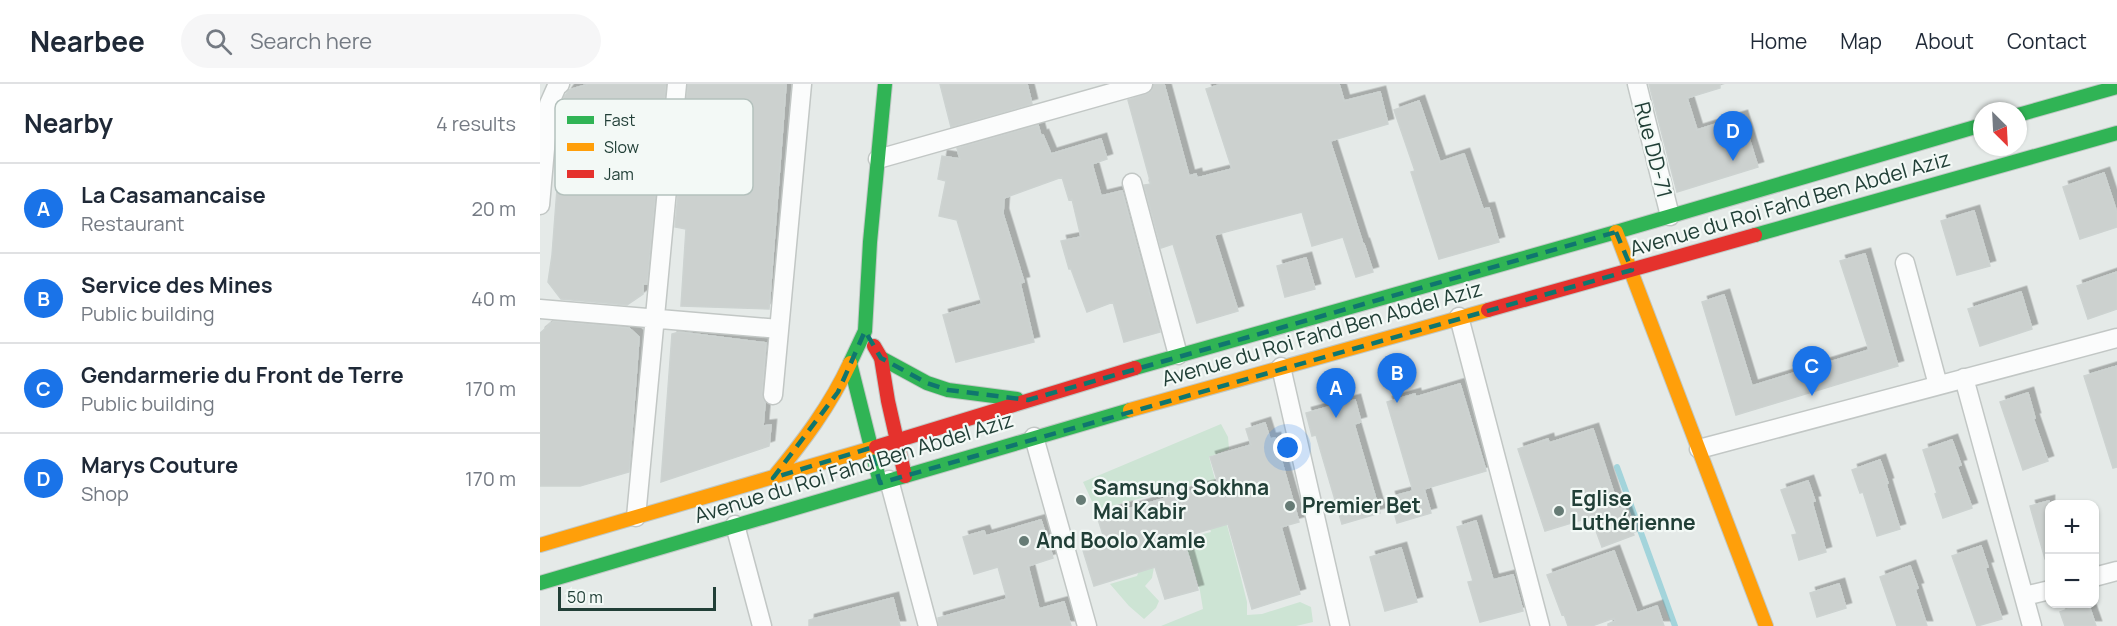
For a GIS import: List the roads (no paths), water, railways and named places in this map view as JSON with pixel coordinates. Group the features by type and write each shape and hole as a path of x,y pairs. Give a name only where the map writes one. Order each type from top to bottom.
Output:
{"main road":[{"path":"773,478 814,428 838,392 865,331 870,243 885,84"},
{"path":"2027,110 2064,92 2117,87"},
{"name":"Avenue du Roi Fahd Ben Abdel Aziz","path":"540,545 773,478 1179,355 1616,232 1973,128"},
{"name":"Avenue du Roi Fahd Ben Abdel Aziz","path":"540,583 1281,366 1632,270 2117,132"},
{"path":"1616,232 1766,626"},
{"path":"865,331 881,358 897,440 892,479"},
{"path":"881,358 927,383 948,390 1028,400"},
{"path":"850,363 870,448 892,479"}],"street":[{"path":"676,99 677,84"},
{"path":"773,395 802,84"},
{"path":"878,159 1143,84"},
{"name":"Rue DD-71","path":"1637,84 1670,216"},
{"path":"540,205 549,104 557,85"},
{"path":"1132,183 1179,355"},
{"path":"636,517 667,195"},
{"path":"1905,263 1938,385"},
{"path":"540,309 779,329"},
{"path":"1459,317 1540,626"},
{"path":"1699,448 2117,338"},
{"path":"1281,366 1340,626"},
{"path":"1964,378 2024,596 2028,625"},
{"path":"1034,437 1087,626"},
{"path":"892,479 928,626"},
{"path":"735,525 762,626"},
{"path":"2099,576 2117,571"},
{"path":"2024,596 2045,591"}],"waterway":[{"path":"1617,467 1675,626"}],"place":[{"name":"Marys Couture","path":"1733,161"},
{"name":"Gendarmerie du Front de Terre","path":"1812,396"},
{"name":"Service des Mines","path":"1397,403"},
{"name":"La Casamancaise","path":"1336,418"},
{"name":"Samsung Sokhna Mai Kabir","path":"1081,500"},
{"name":"Premier Bet","path":"1290,506"},
{"name":"Eglise Luthérienne","path":"1559,511"},
{"name":"And Boolo Xamle","path":"1024,541"}]}
